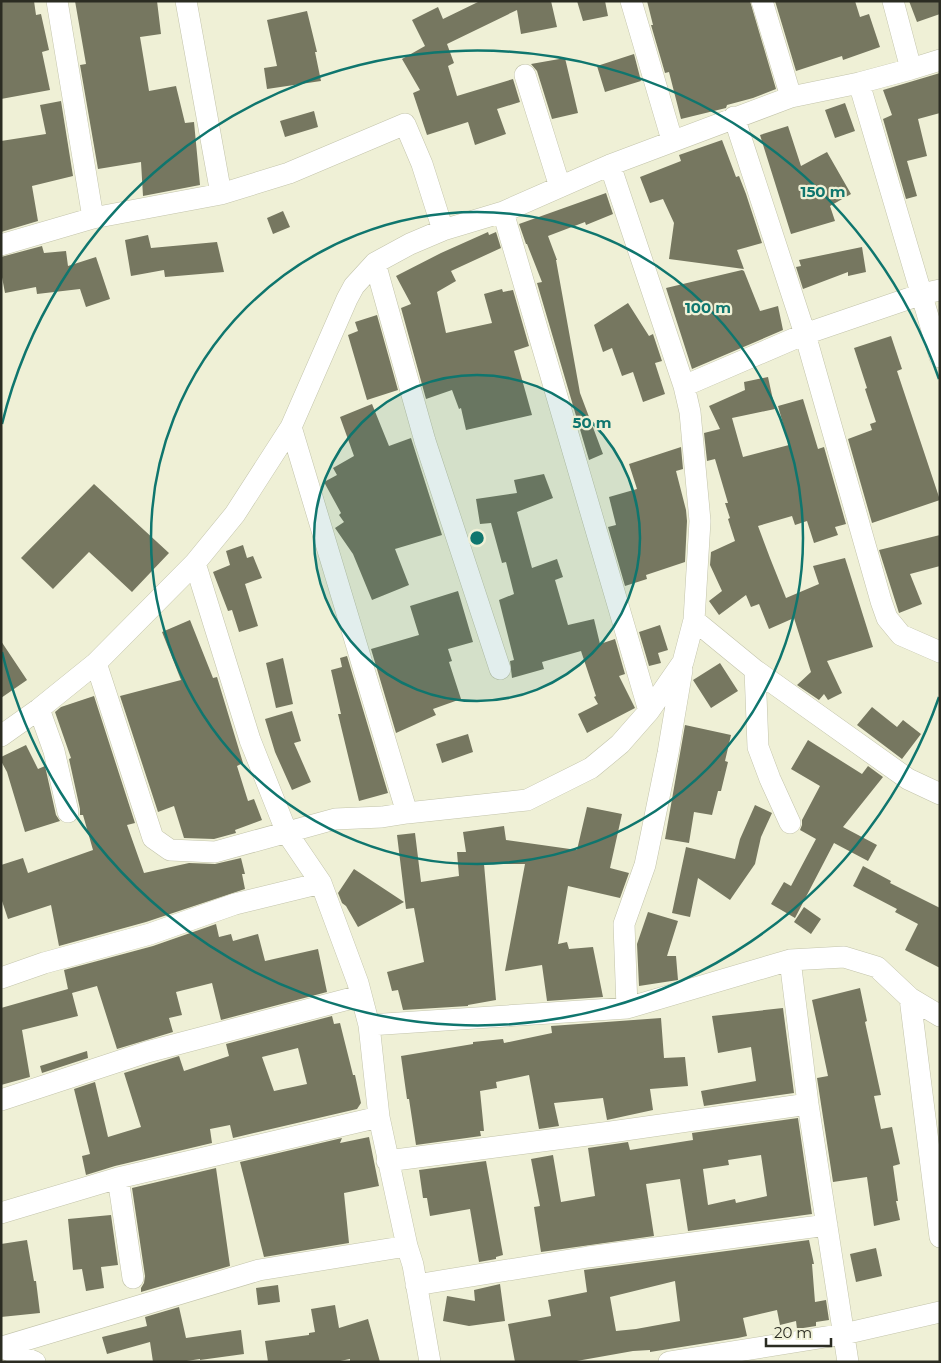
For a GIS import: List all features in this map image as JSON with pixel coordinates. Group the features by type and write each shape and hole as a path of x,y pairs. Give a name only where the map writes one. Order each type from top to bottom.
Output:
{"street":[{"path":"57,1 92,218"},
{"path":"186,1 221,194"},
{"path":"631,1 672,140"},
{"path":"762,1 791,97"},
{"path":"893,1 912,70"},
{"path":"1,736 39,709 96,663 194,563 235,514 291,427 354,286 375,263 410,244 443,230 503,212 610,165 734,117 791,97 912,70 940,60"},
{"path":"525,75 560,187"},
{"path":"859,83 931,292 940,357"},
{"path":"734,117 805,334 880,600 887,618 901,635 940,652"},
{"path":"1,245 92,218 221,194 289,173 405,124 422,164 443,230"},
{"path":"96,663 153,838 170,850 215,852 335,819 382,817 527,800 591,768 620,744 661,705 683,662 694,620 700,521 690,412 684,386 610,165"},
{"path":"503,212 661,705 668,753 645,865 624,924 627,1008"},
{"path":"375,263 425,441 500,669"},
{"path":"684,386 805,334 931,292"},
{"path":"291,427 407,813"},
{"path":"194,563 250,740 287,833 321,883 358,982 360,996 369,1025 379,1117 387,1161 413,1266 430,1362"},
{"path":"694,620 755,670 908,779 940,794"},
{"path":"755,670 758,747 790,823"},
{"path":"39,709 54,751 68,812"},
{"path":"1,978 44,963 150,934 235,904 321,883"},
{"path":"369,1025 627,1008 790,960 844,957 877,967 910,998 940,1016"},
{"path":"790,960 808,1104 848,1362"},
{"path":"1,1100 148,1052 360,996"},
{"path":"910,998 940,1237"},
{"path":"387,1161 808,1104"},
{"path":"1,1213 118,1178 379,1117"},
{"path":"118,1178 134,1278"},
{"path":"416,1285 588,1257 827,1224"},
{"path":"2,1347 259,1270 407,1246"},
{"path":"669,1362 844,1334 940,1312"},
{"path":"2,1347 35,1362"}],"building":[{"path":"1,1 34,1 36,15 41,14 49,50 42,52 50,90 1,99"},
{"path":"75,1 157,1 161,34 140,37 149,91 176,86 185,123 194,122 200,185 143,196 141,162 98,169 80,65 86,64"},
{"path":"480,1 551,1 557,27 521,34 517,10 447,44 454,63 448,66 457,96 513,79 520,102 497,109 506,134 475,145 468,122 427,135 413,93 420,90 402,59 425,46 412,20 438,7 443,19"},
{"path":"577,1 605,1 608,16 583,21"},
{"path":"647,1 750,1 776,89 727,105 726,108 681,119 669,72 665,73 651,25 653,25"},
{"path":"775,1 855,1 860,17 869,14 880,47 843,60 842,56 796,71"},
{"path":"909,1 940,1 940,14 917,22"},
{"path":"307,11 317,52 315,52 321,81 267,89 264,68 277,66 267,20"},
{"path":"634,54 641,81 605,92 597,66"},
{"path":"565,58 578,113 552,119 537,71 531,64"},
{"path":"940,73 940,113 918,119 927,156 907,161 917,196 906,199 883,119 892,115 883,90"},
{"path":"61,101 73,176 32,186 38,221 1,232 1,141 46,134 40,105"},
{"path":"845,103 855,131 835,138 825,110"},
{"path":"314,111 318,127 285,137 280,121"},
{"path":"788,126 801,166 827,152 851,194 830,206 835,221 791,234 760,135"},
{"path":"722,140 736,177 739,176 746,194 762,243 737,250 744,269 669,259 674,223 663,199 650,203 640,177 681,161 679,155"},
{"path":"606,193 613,214 586,225 585,222 548,236 557,260 580,393 603,454 589,460 537,283 542,282 519,224"},
{"path":"283,211 290,227 273,234 267,218"},
{"path":"488,232 489,235 496,232 501,248 451,271 456,281 437,292 446,333 492,323 484,294 502,289 503,292 513,290 529,346 514,351 532,415 466,430 461,408 459,409 452,390 426,399 401,308 411,304 396,276"},
{"path":"148,235 151,248 217,242 224,272 165,277 164,270 131,276 125,240"},
{"path":"42,246 44,253 66,251 68,266 96,257 110,299 86,307 80,289 37,294 36,287 5,293 1,272 1,257"},
{"path":"862,247 866,272 848,276 848,272 803,289 796,267 801,266 799,260"},
{"path":"742,270 760,311 778,306 783,330 692,369 666,288"},
{"path":"628,303 649,336 653,334 662,361 655,363 665,394 643,402 633,372 622,376 612,348 603,352 594,325"},
{"path":"377,315 398,390 367,400 348,335 358,331 355,322"},
{"path":"891,336 902,369 897,371 940,500 872,523 848,439 872,430 870,424 876,422 854,348"},
{"path":"768,377 775,409 732,418 743,457 789,445 778,406 803,399 818,449 824,447 846,524 835,527 838,535 814,543 807,521 795,525 792,516 758,526 770,558 786,598 819,584 813,566 845,558 873,647 827,661 842,693 828,700 824,694 819,700 797,685 811,672 794,618 769,629 759,604 751,607 746,595 719,615 709,601 722,591 710,565 711,552 735,541 725,503 728,503 715,459 707,461 704,433 720,429 709,406 745,390 744,382"},
{"path":"372,404 389,446 411,438 442,535 395,549 409,585 372,600 353,554 335,528 344,522 324,482 337,475 333,468 354,456 340,417"},
{"path":"681,447 683,469 676,471 686,510 685,562 646,575 647,579 625,586 608,527 616,525 609,497 637,489 629,464"},
{"path":"544,474 553,498 517,512 532,568 557,559 563,577 555,580 568,625 594,619 600,644 615,639 625,674 619,676 635,708 587,733 578,714 598,704 594,697 596,696 581,651 542,662 544,669 512,678 510,661 514,660 499,600 514,594 506,562 502,563 491,523 480,524 476,499 517,493 514,480"},
{"path":"94,484 169,553 132,592 89,552 53,589 21,558"},
{"path":"940,535 940,566 910,574 922,604 899,613 879,550"},
{"path":"243,545 247,558 253,556 262,578 245,584 258,626 239,632 232,610 228,611 213,572 230,565 226,551"},
{"path":"458,591 473,642 448,649 452,661 449,662 461,699 433,709 436,715 396,733 371,649 419,635 410,606"},
{"path":"190,620 213,678 217,677 243,763 237,766 248,801 254,799 262,820 235,830 236,833 214,839 184,838 174,806 158,812 120,696 181,680 162,632"},
{"path":"660,625 668,650 658,653 661,663 649,666 639,632"},
{"path":"1,641 27,680 1,698"},
{"path":"347,656 388,793 359,801 338,714 341,714 331,670 342,667 340,658"},
{"path":"283,658 293,704 276,708 266,663"},
{"path":"720,663 738,691 711,708 693,680"},
{"path":"94,696 135,823 127,825 144,873 189,863 215,864 241,858 245,874 242,874 245,889 146,922 59,946 51,905 8,919 1,898 1,865 23,858 28,873 93,850 83,815 80,815 69,759 71,758 55,712 61,707"},
{"path":"872,707 897,727 903,720 921,734 902,759 857,725"},
{"path":"292,711 301,741 294,743 311,782 292,790 275,752 265,719"},
{"path":"685,725 731,735 725,761 728,762 721,791 718,791 712,815 694,812 689,843 665,839"},
{"path":"468,734 473,752 442,763 436,744"},
{"path":"808,740 862,774 868,766 883,777 843,827 877,845 868,861 834,843 795,918 771,904 784,882 791,886 816,839 800,830 802,820 820,786 791,769"},
{"path":"26,745 38,769 45,766 56,815 60,821 25,832 1,757"},
{"path":"755,805 772,813 761,837 755,864 730,900 698,878 690,917 672,913 686,847 735,859 740,839"},
{"path":"587,807 622,814 610,868 629,873 620,898 568,886 558,944 567,942 569,949 593,947 603,997 547,1001 542,965 505,971 525,864 484,864 496,1000 468,1006 403,1010 398,990 392,991 387,972 424,962 414,908 406,909 397,835 415,833 421,882 459,876 457,852 466,852 463,832 504,826 506,840 577,850"},
{"path":"863,866 891,881 890,883 940,908 940,968 905,950 918,924 895,912 897,909 853,886"},
{"path":"354,869 404,902 358,927 346,906 342,903 338,893"},
{"path":"804,907 821,919 811,934 794,922"},
{"path":"648,912 678,921 667,956 676,956 678,980 639,986 637,944"},
{"path":"216,924 219,937 231,934 233,941 258,934 265,961 318,949 327,992 221,1020 212,983 176,992 182,1015 169,1018 173,1032 117,1049 97,986 72,993 78,1016 22,1030 30,1077 1,1085 1,1008 68,989 64,970 153,946"},
{"path":"860,988 867,1021 865,1022 881,1095 874,1096 881,1129 892,1127 900,1164 893,1166 898,1201 896,1201 900,1220 874,1226 867,1177 833,1182 817,1078 828,1076 812,1000"},
{"path":"783,1008 794,1093 704,1106 701,1091 756,1081 751,1047 718,1053 712,1016"},
{"path":"332,1016 334,1024 340,1023 361,1103 357,1109 233,1138 230,1125 210,1129 212,1143 115,1166 86,1175 82,1156 90,1154 74,1089 95,1082 108,1137 141,1127 124,1073 179,1056 184,1071 229,1056 226,1044","holes":["298,1048 307,1084 274,1091 262,1057"]},
{"path":"661,1018 664,1058 685,1057 688,1086 650,1089 653,1110 607,1120 603,1098 554,1103 559,1126 539,1129 529,1075 496,1082 497,1088 480,1091 484,1131 480,1131 481,1136 416,1145 401,1056 473,1044 473,1042 503,1039 504,1043 552,1033 551,1026"},
{"path":"87,1051 88,1058 42,1073 40,1066"},
{"path":"798,1118 812,1214 688,1231 680,1179 646,1184 654,1236 541,1252 534,1207 540,1206 531,1159 553,1155 561,1202 595,1196 588,1148 628,1142 630,1150 693,1140 692,1133","holes":["761,1155 767,1196 736,1203 735,1199 708,1205 703,1169 729,1165 728,1160"]},
{"path":"369,1137 379,1186 344,1193 349,1243 264,1257 240,1162 342,1138 340,1143"},
{"path":"486,1161 503,1255 496,1257 496,1259 479,1262 470,1209 430,1216 427,1198 423,1198 419,1170"},
{"path":"216,1168 230,1266 141,1292 145,1276 132,1188"},
{"path":"111,1215 118,1265 101,1267 104,1288 86,1291 82,1269 73,1270 68,1219"},
{"path":"27,1240 34,1281 36,1281 40,1313 1,1317 1,1244"},
{"path":"809,1240 814,1264 812,1264 815,1302 826,1300 829,1320 816,1322 816,1326 797,1329 796,1321 780,1325 777,1310 743,1318 747,1336 738,1338 650,1352 650,1350 633,1351 571,1362 515,1362 508,1324 551,1316 548,1300 587,1292 584,1270","holes":["675,1281 680,1321 616,1331 610,1297"]},
{"path":"876,1248 882,1276 856,1282 850,1254"},
{"path":"500,1284 505,1321 469,1326 443,1321 447,1296 475,1301 474,1290"},
{"path":"278,1285 280,1302 258,1305 256,1288"},
{"path":"335,1305 339,1328 368,1319 380,1362 350,1362 350,1359 335,1362 268,1362 265,1341 309,1335 309,1333 315,1332 311,1309"},
{"path":"179,1307 186,1338 241,1330 244,1354 180,1362 153,1362 150,1342 107,1354 102,1337 147,1326 145,1317"}]}
